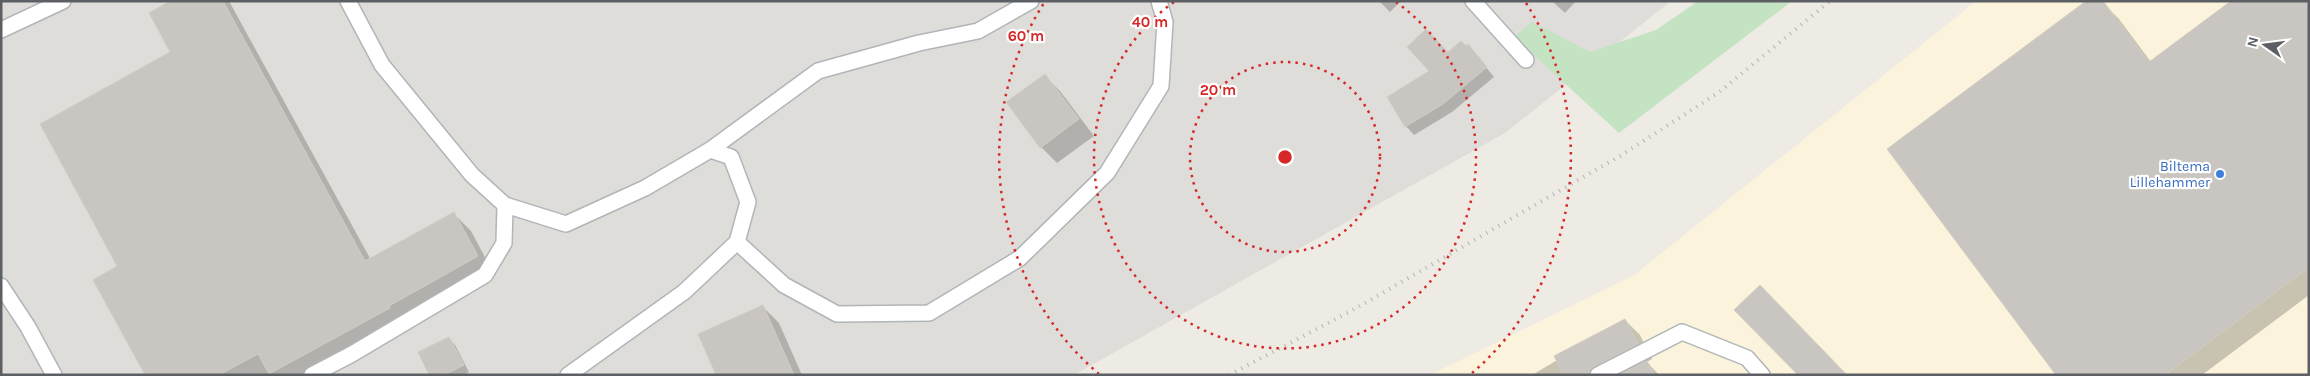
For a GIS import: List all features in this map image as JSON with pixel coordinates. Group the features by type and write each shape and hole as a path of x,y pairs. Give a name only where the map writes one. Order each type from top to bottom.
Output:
{"lane":[{"path":"1,30 63,1"},
{"path":"348,1 382,65 472,175 504,205 566,224 645,188 710,150 818,71 919,43 978,31 1031,1"},
{"path":"737,242 784,285 837,314 930,313 1020,258 1107,173 1161,86 1165,22 1160,1"},
{"path":"1473,1 1526,60"},
{"path":"568,375 684,292 737,242 748,202 731,157 710,150"},
{"path":"312,375 352,354 485,275 504,243 504,205"},
{"path":"1,286 28,327 54,375"},
{"path":"1598,375 1682,332 1746,358 1762,375"}],"shaded area":[{"path":"1,1 1671,1 1505,133 1074,375 1,375"},
{"path":"1976,1 2309,1 2309,375 1430,375 1634,275"}],"green space":[{"path":"1698,1 1792,1 1619,133 1514,37 1532,22 1590,52 1656,30"}],"building":[{"path":"170,1 223,1 365,261 454,212 478,256 389,306 390,308 269,374 258,354 219,375 145,375 93,280 117,266 40,124 170,52 149,13"},
{"path":"2086,1 2103,1 2149,62 2231,1 2309,1 2309,267 2165,375 2056,375 1887,149"},
{"path":"1426,29 1448,52 1461,41 1466,46 1468,44 1487,67 1443,104 1405,127 1387,97 1429,71 1407,47"},
{"path":"1045,74 1079,119 1040,148 1006,102"},
{"path":"1760,285 1847,375 1798,375 1734,310"},
{"path":"763,305 794,375 716,375 698,334"},
{"path":"1625,319 1638,344 1594,367 1589,375 1564,375 1554,356"},
{"path":"449,337 464,365 444,375 429,375 418,352"},
{"path":"1647,361 1654,375 1619,375"}],"railway":[{"path":"1229,375 1351,311 1620,156 1718,93 1830,1"}],"place":[{"name":"Biltema Lillehammer","path":"2220,174"}]}
